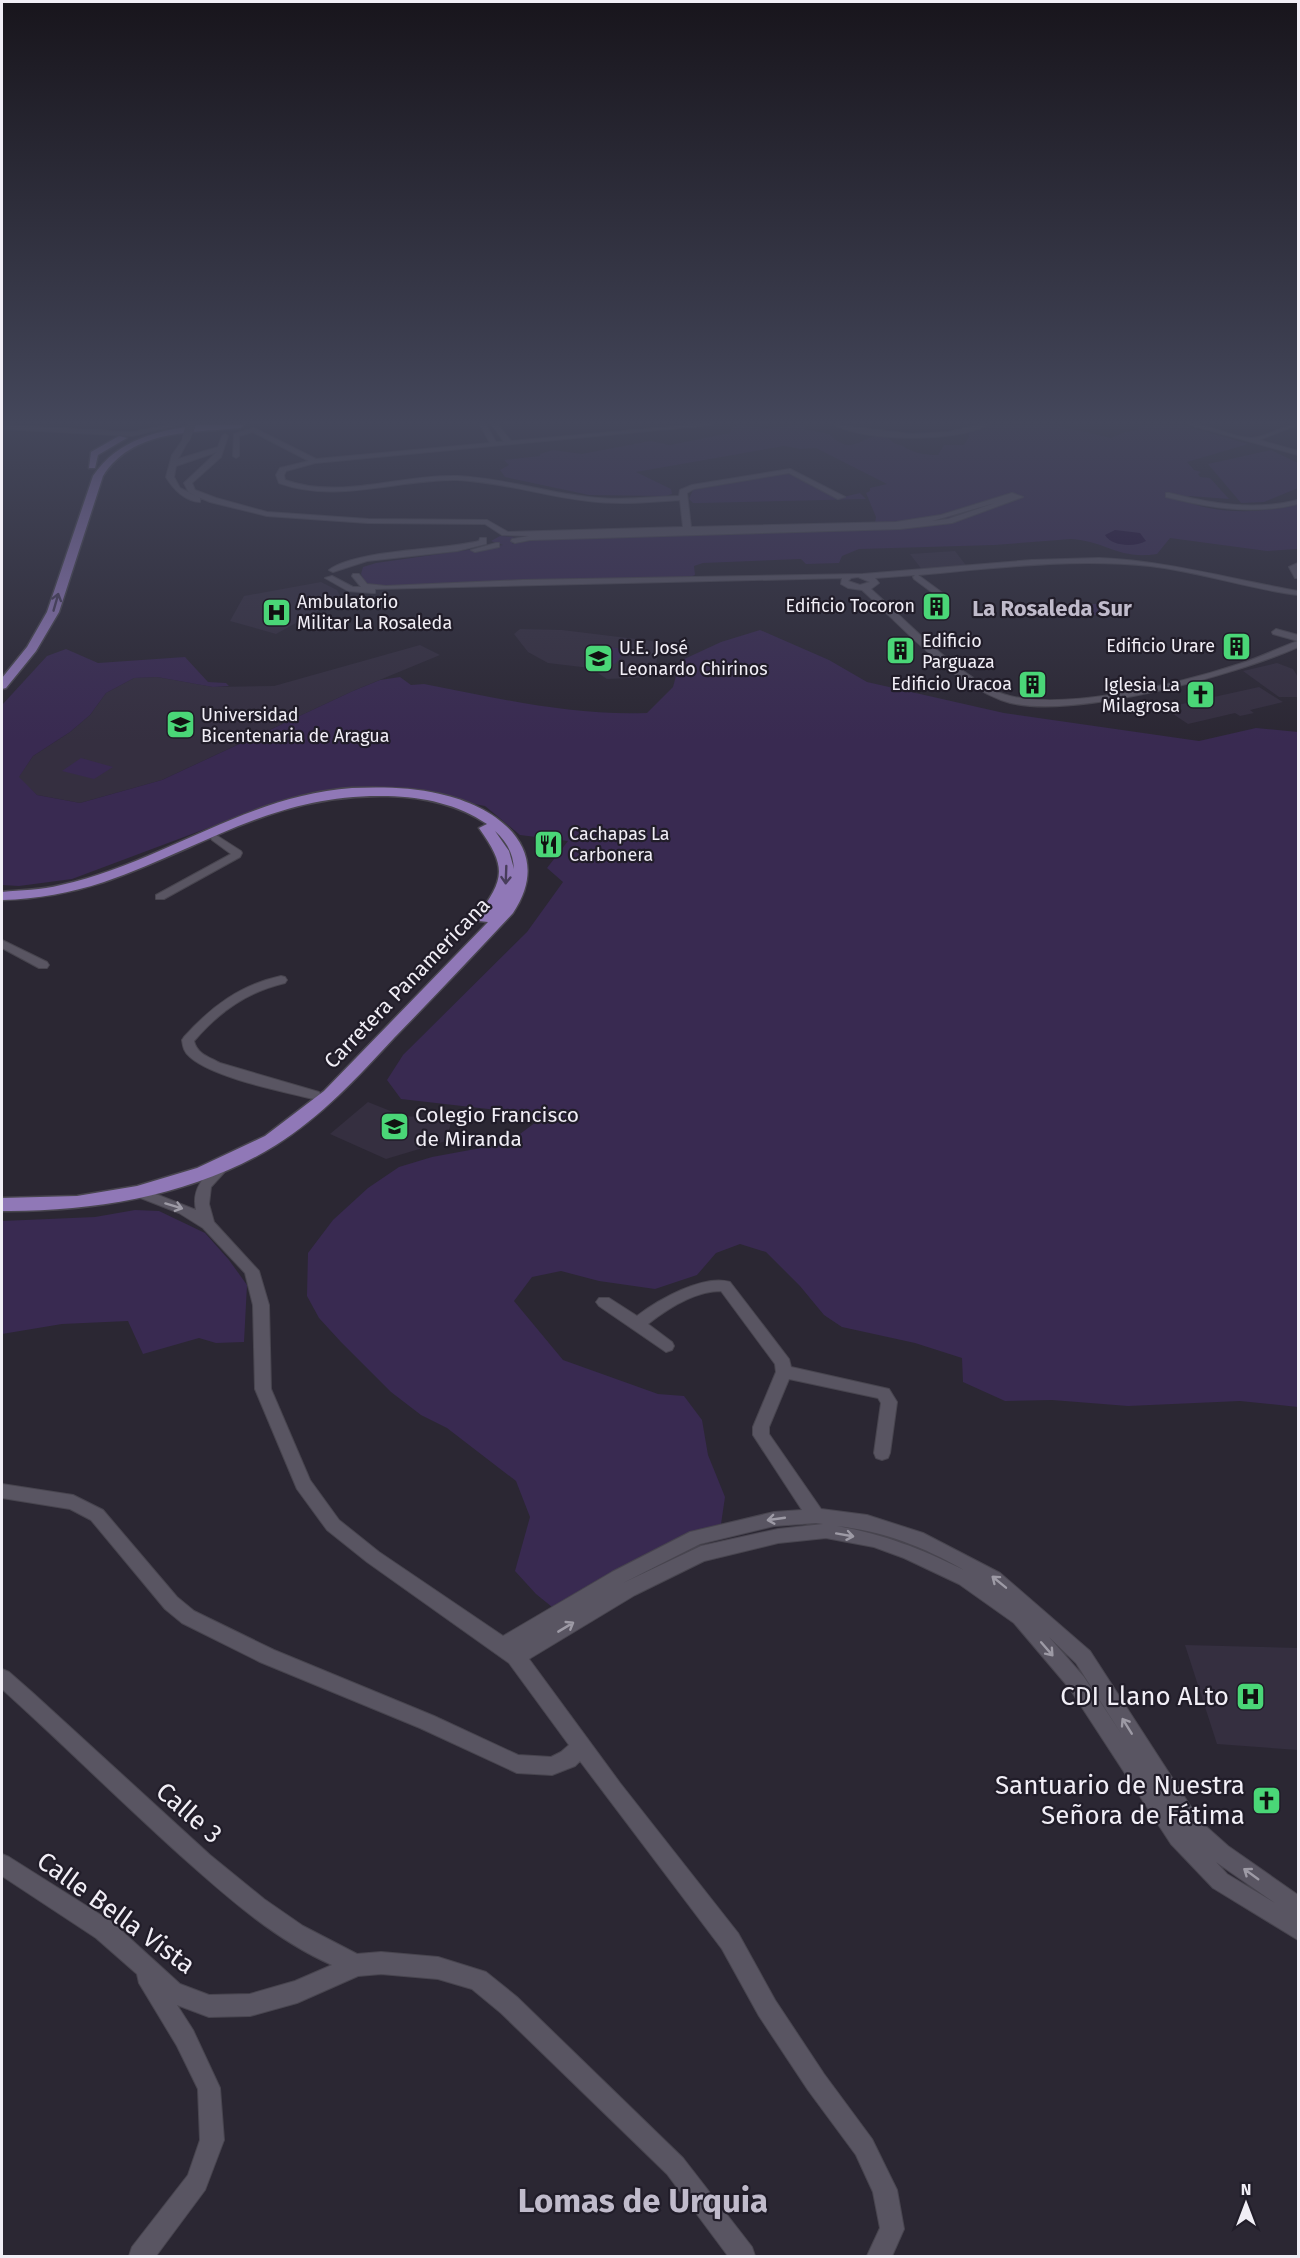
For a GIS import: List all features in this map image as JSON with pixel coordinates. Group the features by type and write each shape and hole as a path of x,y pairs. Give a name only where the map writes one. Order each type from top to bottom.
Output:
{"main road":[{"path":"2,673 32,633 71,530"},
{"path":"2,685 32,648 53,612 78,530"},
{"name":"Carretera Panamericana","path":"2,896 69,888 267,810 308,798 374,791 435,796 456,801 487,816 505,831 520,852 524,866 518,891 508,910 330,1095 271,1140 226,1163 138,1192 76,1203 2,1205"},
{"name":"Carretera Panamericana","path":"2,903 54,898 95,888 216,838 307,804 341,798 397,798 444,806 467,814 485,826 505,854 506,886 498,904 361,1050 314,1095 260,1134 188,1167 118,1186 79,1192 2,1195"}],"street":[{"path":"331,574 366,559 465,547 483,542 486,530"},
{"path":"501,530 510,536"},
{"path":"484,538 714,530"},
{"path":"331,574 356,573 373,562 496,545 510,536"},
{"path":"484,538 496,545"},
{"path":"1287,557 1299,557"},
{"path":"331,574 358,590 388,592 594,583 846,580 862,576 1073,562 1122,562 1185,569 1299,595"},
{"path":"1299,565 1293,567 1299,576"},
{"path":"356,573 364,586 386,588 606,580 846,580 869,586 917,578 1072,566 1137,567 1185,573 1255,591 1299,595"},
{"path":"862,576 873,579 869,586"},
{"path":"917,578 941,596"},
{"path":"869,586 917,634 981,686 994,694 1018,702 1051,703 1102,698 1273,658 1299,644"},
{"path":"1276,632 1299,638"},
{"path":"160,897 236,855 237,853 216,838"},
{"path":"2,944 43,965"},
{"path":"281,980 252,986 205,1020 188,1040 189,1048 194,1054 211,1063 257,1080 314,1095"},
{"path":"208,1224 200,1202 202,1188 226,1163"},
{"path":"138,1192 184,1209 208,1224 252,1271 261,1305 263,1389 303,1484 333,1525 373,1557 509,1651 729,1941 767,2008 816,2082 864,2147 885,2190 892,2229 879,2256"},
{"path":"637,1324 653,1311 678,1299 718,1285 725,1286 783,1363 784,1372 761,1427 761,1435 816,1516"},
{"path":"604,1302 666,1346"},
{"path":"784,1372 883,1393 890,1402 882,1453"},
{"path":"2,1491 73,1502 97,1515 171,1603 188,1617 267,1656 427,1722 517,1764 552,1766 568,1759 581,1746"},
{"path":"509,1651 618,1577 696,1537 774,1519 816,1516 867,1522 914,1545 993,1578 1083,1657 1193,1828 1221,1853 1299,1907"},
{"path":"509,1651 701,1554 778,1536 826,1531 914,1545 1020,1617 1077,1683 1178,1837 1220,1881 1299,1930"},
{"name":"Calle 3","path":"2,1678 130,1798 249,1901 334,1956 347,1968"},
{"name":"Calle Bella Vista","path":"2,1864 104,1930 173,1992 209,2006 260,2003 297,1992 347,1968"},
{"path":"140,1963 185,2038 209,2088 212,2140 197,2182 141,2256"},
{"path":"347,1968 381,1963 438,1968 478,1980 509,2005 675,2166 743,2256"}],"shaded area":[{"path":"647,530 1298,530 1298,549 1267,551 1170,538 1157,554 1144,555 1071,539 994,545 859,549 842,556 839,563 806,564 801,559 703,563 694,566 695,575 690,577 393,587 365,583 361,574 363,567 376,563 503,545 491,541 500,536 513,537 516,540 512,544 559,536"},
{"path":"1114,530 1140,533 1146,541 1130,545 1118,544 1105,535"},
{"path":"955,551 968,568 923,571 910,554"},
{"name":"Ambulatorio Militar La Rosaleda","path":"321,582 337,590 341,598 276,634 230,621 244,596"},
{"path":"1079,604 1120,604 1126,615 1084,615"},
{"name":"U.E. José Leonardo Chirinos","path":"520,629 562,630 660,642 654,677 607,679 590,668 548,663 528,652 514,634"},
{"path":"760,630 829,660 867,682 1004,713 1199,741 1256,728 1298,732 1298,1407 1240,1401 1128,1406 1052,1400 1005,1401 963,1382 962,1358 915,1343 842,1327 824,1315 800,1286 766,1252 740,1244 716,1253 697,1275 655,1289 599,1281 561,1271 532,1277 514,1301 563,1360 658,1394 684,1396 702,1420 708,1455 725,1497 721,1524 656,1550 557,1611 536,1594 515,1571 530,1517 516,1481 447,1428 421,1415 391,1392 319,1318 307,1296 308,1253 333,1220 368,1188 399,1167 432,1157 508,1143 540,1119 515,1112 401,1099 387,1080 403,1055 527,932 563,882 547,868 568,841 520,835 485,806 405,791 293,802 208,828 72,879 19,886 2,885 2,705 47,656 66,649 98,663 185,657 208,682 226,683 229,686 213,687 157,677 134,678 106,693 90,715 70,732 33,756 19,777 37,795 80,803 162,780 380,680 400,677 411,685 424,684 563,709 647,713 673,687 680,661 721,642"},
{"name":"Universidad Bicentenaria de Aragua","path":"420,645 440,655 353,691 162,780 80,803 37,795 18,778 33,756 70,732 90,715 106,693 134,678 157,677 213,687 274,686"},
{"path":"599,646 626,649 615,664 588,661"},
{"path":"1277,663 1293,669 1298,677 1298,697 1279,697 1243,671"},
{"path":"1259,687 1283,702 1250,710 1254,713 1240,716 1235,713 1188,724 1164,708"},
{"path":"81,758 113,767 94,779 62,771"},
{"name":"Colegio Francisco de Miranda","path":"368,1102 403,1116 452,1119 446,1141 386,1159 330,1134"},
{"path":"135,1210 159,1211 205,1233 229,1260 247,1285 244,1342 216,1343 199,1338 143,1354 128,1321 62,1324 2,1334 2,1221 95,1217"},
{"name":"CDI Llano ALto","path":"1185,1645 1298,1648 1298,1750 1217,1744"}],"place":[{"name":"Edificio Tocoron","path":"936,606"},
{"name":"Ambulatorio Militar La Rosaleda","path":"276,612"},
{"name":"Edificio Urare","path":"1236,646"},
{"name":"Edificio Parguaza","path":"901,651"},
{"name":"U.E. José Leonardo Chirinos","path":"598,658"},
{"name":"Edificio Uracoa","path":"1033,684"},
{"name":"Iglesia La Milagrosa","path":"1201,695"},
{"name":"Universidad Bicentenaria de Aragua","path":"180,725"},
{"name":"Cachapas La Carbonera","path":"548,844"},
{"name":"Colegio Francisco de Miranda","path":"394,1127"},
{"name":"CDI Llano ALto","path":"1250,1696"},
{"name":"Santuario de Nuestra Señora de Fátima","path":"1266,1800"}],"district":[{"name":"La Rosaleda Sur","path":"1052,608"},
{"name":"Lomas de Urquia","path":"643,2201"}]}
